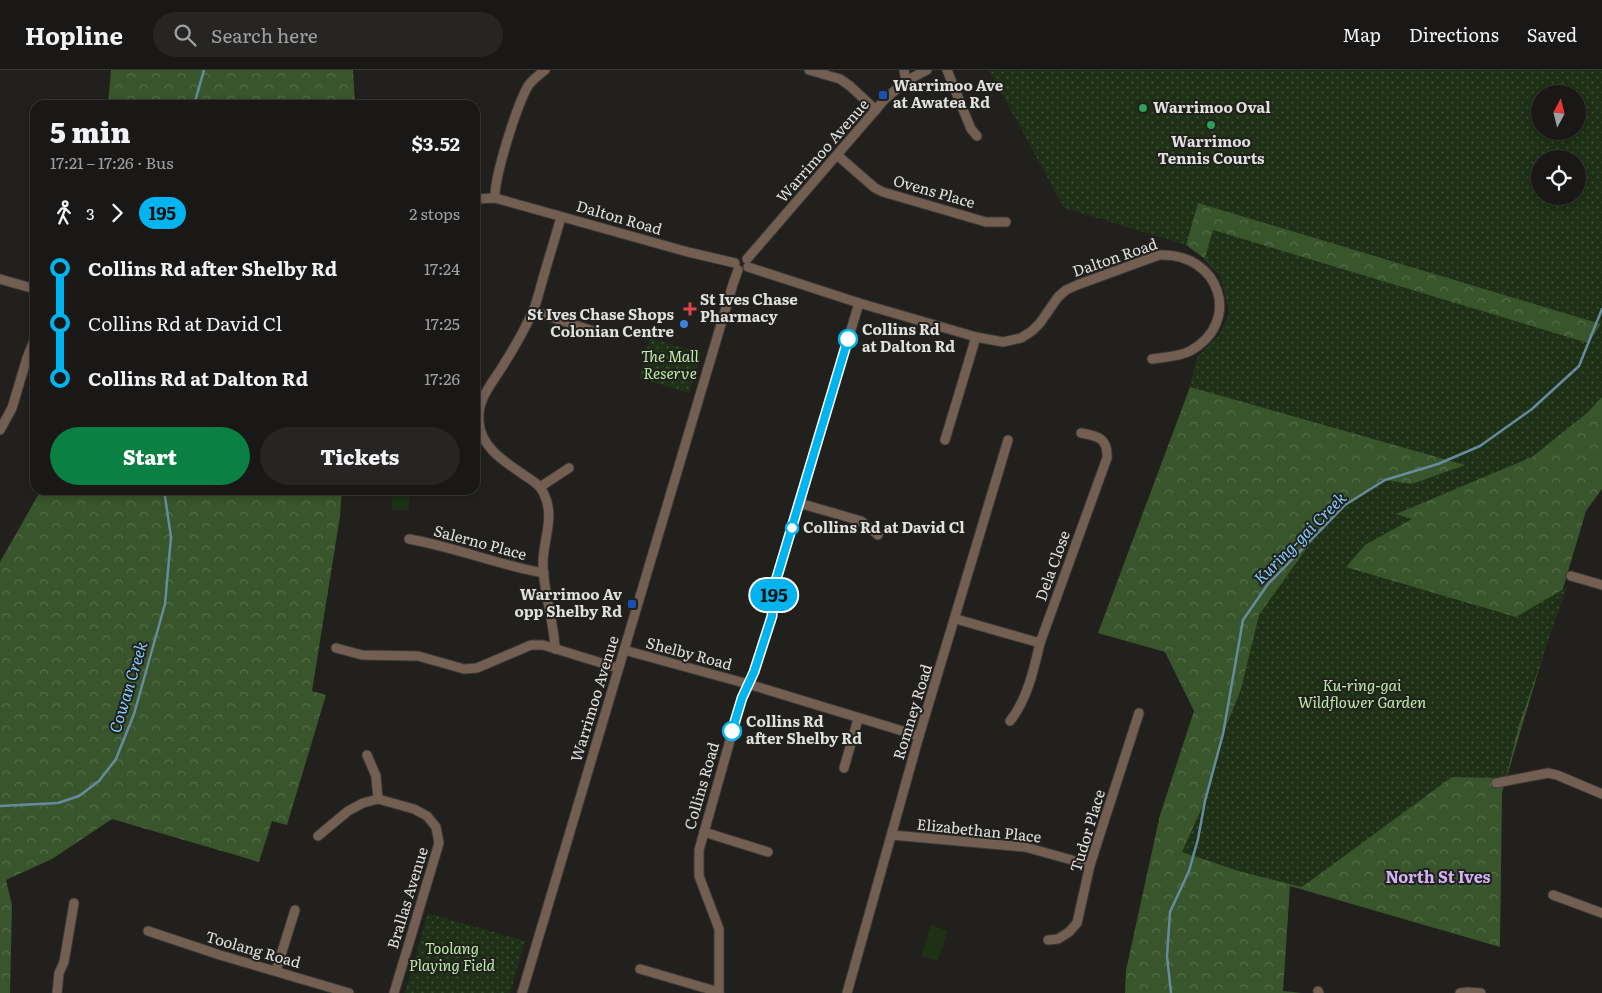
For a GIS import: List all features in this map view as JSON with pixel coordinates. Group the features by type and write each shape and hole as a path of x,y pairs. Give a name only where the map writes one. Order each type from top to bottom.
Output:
{"street":[{"path":"495,198 497,177 521,102 528,85 544,70"},
{"path":"808,70 840,79 876,110"},
{"path":"904,70 906,81"},
{"name":"Warrimoo Avenue","path":"748,263 837,155 893,91 906,81 927,70"},
{"path":"947,70 971,129 977,136"},
{"name":"Ovens Place","path":"837,155 875,188 883,192 986,222 1006,222"},
{"name":"Dalton Road","path":"480,199 495,198 737,267"},
{"path":"480,406 482,397 503,365 533,311 561,217"},
{"name":"Dalton Road","path":"748,263 859,303 976,338 1003,342 1021,338 1040,323 1058,297 1071,287 1159,255 1171,254 1186,258 1199,264 1208,272 1214,282 1220,307 1217,321 1212,332 1203,343 1188,352 1152,358"},
{"path":"737,267 740,258 748,263"},
{"name":"Warrimoo Avenue","path":"522,993 737,267"},
{"path":"0,279 30,288"},
{"name":"Collins Road","path":"719,993 719,929 699,876 699,850 742,698 754,672 772,616 774,587 859,303"},
{"path":"533,311 596,332"},
{"path":"945,440 976,338"},
{"path":"0,430 12,408 30,350"},
{"path":"480,427 490,449 540,487 546,498 549,511 549,525 543,561 555,636 555,649"},
{"name":"Dela Close","path":"1010,721 1019,710 1036,662 1040,643 1107,458 1107,449 1098,436 1081,433"},
{"name":"Romney Road","path":"847,993 919,736 956,619 1008,440"},
{"path":"540,487 569,468"},
{"path":"800,503 861,521 878,535"},
{"name":"Salerno Place","path":"409,539 427,542 517,568 544,573"},
{"path":"1572,576 1602,585"},
{"path":"956,619 1040,643"},
{"path":"336,648 362,654 418,656 464,669 477,668 531,645 543,645 618,668"},
{"name":"Shelby Road","path":"624,650 748,684 919,736"},
{"name":"Tudor Place","path":"1048,940 1058,938 1069,932 1077,923 1090,865 1139,714"},
{"path":"844,768 858,719"},
{"path":"318,836 348,811 363,803 378,799 376,776 367,755"},
{"path":"1496,783 1548,773 1602,794"},
{"name":"Brallas Avenue","path":"378,799 414,809 427,816 436,827 439,843 394,993"},
{"path":"704,832 768,852"},
{"name":"Elizabethan Place","path":"892,835 1025,847 1090,865"},
{"path":"1553,895 1602,913"},
{"path":"57,993 59,973 64,962 74,903"},
{"path":"276,971 295,910"},
{"name":"Toolang Road","path":"148,931 220,955 350,993"},
{"path":"640,970 719,993"},
{"path":"1460,993 1481,993"}],"green space":[{"path":"111,70 353,70 355,100 108,100"},
{"name":"Ku-ring-gai Wildflower Garden","path":"989,70 1602,70 1602,397 1587,413 1532,457 1396,514 1412,519 1365,545 1346,567 1516,617 1567,587 1519,725 1506,778 1452,777 1302,887 1242,872 1182,852 1205,801 1223,734 1241,689 1259,615 1314,538 1345,505 1385,480 1412,484 1465,465 1190,387 1198,357 1219,336 1230,313 1221,277 1205,258 1213,230 1588,343 1601,324 1198,203 1186,245 1064,208"},
{"path":"1602,70 1602,489 1586,511 1502,793 1500,947 1290,886 1283,991 1302,993 1125,993 1126,970 1160,815 1194,711 1165,652 1098,633 1190,387 1198,357 1219,336 1230,313 1221,277 1204,258 1186,245 1197,202 1531,93 1531,140 1586,140 1586,85 1556,85"},
{"name":"The Mall Reserve","path":"650,338 701,353 689,393 639,378"},
{"path":"38,495 342,495 340,516 312,691 326,695 287,825 272,821 259,862 112,819 52,859 6,880 12,905 10,993 0,993 0,562"},
{"path":"392,495 409,495 409,510 392,510"},
{"name":"Toolang Playing Field","path":"428,913 525,941 510,993 405,993"},
{"path":"931,925 948,931 938,961 921,956"}],"waterway":[{"name":"Cowan Creek","path":"195,100 204,70"},
{"name":"Kuring-gai Creek","path":"1171,993 1167,956 1170,912 1189,871 1198,839 1205,801 1223,734 1243,620 1268,584 1345,505 1385,480 1438,464 1480,446 1532,409 1579,366 1602,309"},
{"name":"Cowan Creek","path":"0,806 58,803 79,796 99,781 116,759 134,714 165,604 171,537 165,495"}],"bus line":[{"name":"195","path":"732,731 772,616 774,587 848,339"}],"place":[{"name":"Warrimoo Ave at Awatea Rd","path":"883,95"},
{"name":"Warrimoo Oval","path":"1143,108"},
{"name":"Warrimoo Tennis Courts","path":"1211,125"},
{"name":"St Ives Chase Pharmacy","path":"690,309"},
{"name":"St Ives Chase Shops Colonian Centre","path":"684,324"},
{"name":"Collins Rd at Dalton Rd","path":"848,339"},
{"name":"Collins Rd at David Cl","path":"792,528"},
{"name":"Warrimoo Av opp Shelby Rd","path":"632,604"},
{"name":"Collins Rd after Shelby Rd","path":"732,731"}],"district":[{"name":"North St Ives","path":"1438,877"}]}
